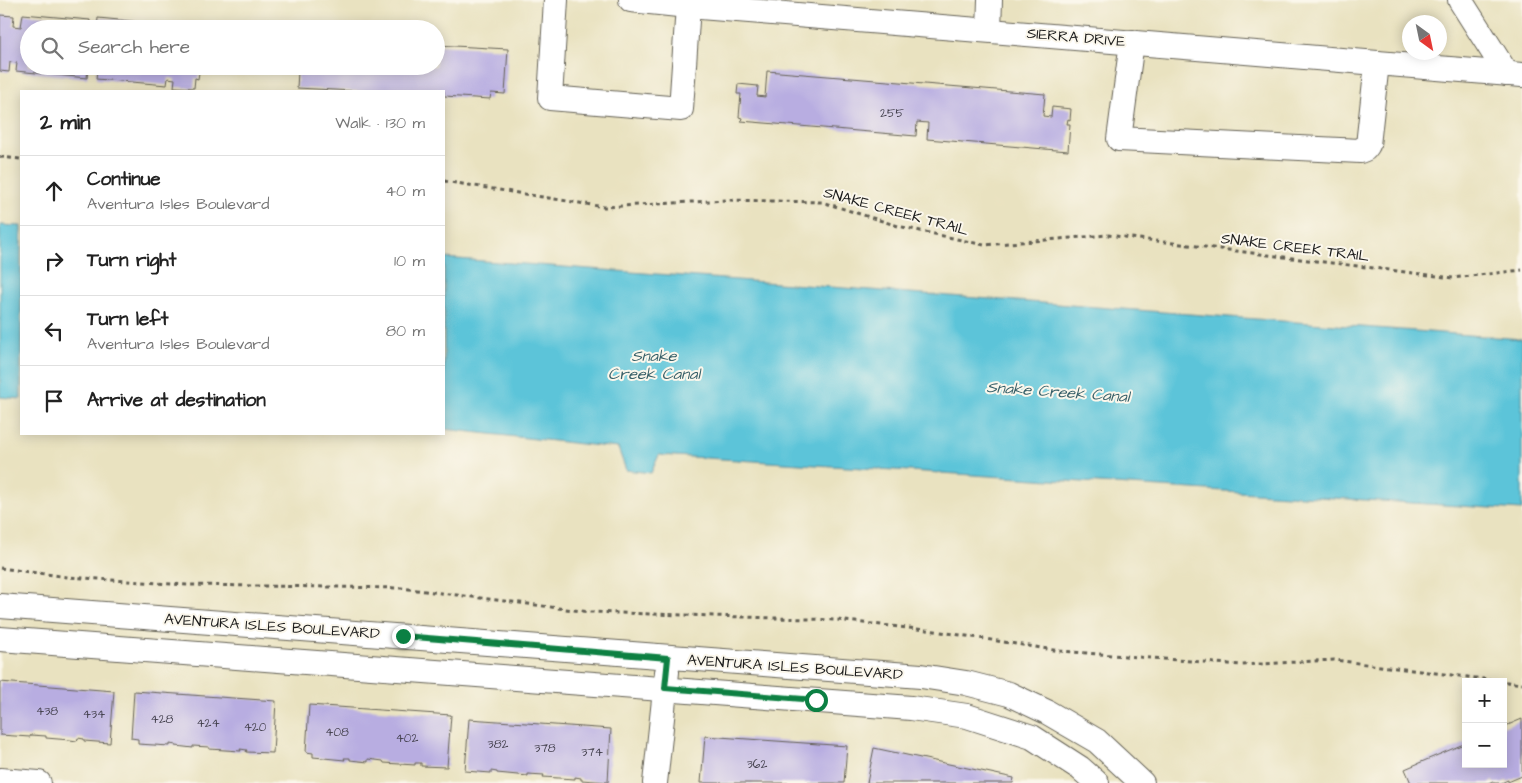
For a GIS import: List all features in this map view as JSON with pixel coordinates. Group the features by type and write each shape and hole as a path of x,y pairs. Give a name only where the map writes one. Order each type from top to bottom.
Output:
{"street":[{"path":"556,0 550,98 681,109 688,6"},
{"name":"SIERRA DRIVE","path":"631,0 1515,75"},
{"path":"989,30 990,0"},
{"path":"1460,0 1515,75"},
{"path":"1132,42 1119,139 1360,151 1368,145 1377,63"},
{"name":"AVENTURA ISLES BOULEVARD","path":"0,606 921,676 966,683 1009,694 1048,712 1097,741 1142,783"},
{"name":"AVENTURA ISLES BOULEVARD","path":"0,638 911,708 967,716 1032,737 1080,768 1097,783"},
{"path":"655,783 668,658"},
{"path":"0,780 39,783"}],"path":[{"path":"0,157 20,159"},
{"name":"SNAKE CREEK TRAIL","path":"445,181 604,207 728,200 822,202 898,226 984,245 1108,235 1453,278 1522,270"},
{"path":"0,568 68,577 187,585 402,588 590,612 837,620 935,631 1060,651 1242,665 1334,660 1522,684"}],"water":[{"path":"0,225 20,226 20,399 0,397"},
{"name":"Snake Creek Canal","path":"445,258 1522,339 1522,510 659,455 651,473 626,470 618,448 445,429"}],"building":[{"path":"23,14 90,20 22,20"},
{"path":"0,15 14,16 13,26 20,27 20,71 16,71 17,63 10,62 9,72 0,71"},
{"path":"98,18 119,20 98,20"},
{"path":"445,46 508,49 505,94 491,93 490,99 445,96 445,90 297,88 298,75 445,75"},
{"path":"767,71 1045,94 1043,116 1051,117 1052,107 1071,109 1070,120 1068,119 1067,124 1070,124 1068,151 927,139 928,123 917,122 916,136 741,121 742,118 739,117 741,94 737,94 738,84 758,86 757,96 765,97"},
{"path":"57,75 87,75 87,78"},
{"path":"96,75 199,75 198,79 195,78 194,88 174,87 175,79 168,78 167,85 96,79"},
{"path":"0,682 114,691 110,743 84,741 84,739 78,738 77,741 46,738 46,736 0,735"},
{"path":"134,691 276,701 273,753 246,752 247,750 240,749 241,751 209,749 209,747 193,746 193,748 170,744 170,746 138,744 138,739 131,738"},
{"path":"309,705 451,715 447,767 421,766 421,763 415,763 415,765 384,763 383,761 368,759 368,762 350,760 350,758 344,758 345,760 313,757 313,753 306,752"},
{"path":"469,719 611,729 608,782 581,780 581,778 575,777 575,779 491,771 491,773 465,771"},
{"path":"1522,719 1522,776 1501,783 1494,783 1493,781 1488,783 1411,783 1405,769 1462,745 1462,768 1507,768 1507,725"},
{"path":"705,736 847,746 844,783 701,783"},
{"path":"874,748 1014,778 1013,783 867,783"}],"route":[{"path":"403,636 668,658 665,688 816,700"}]}
